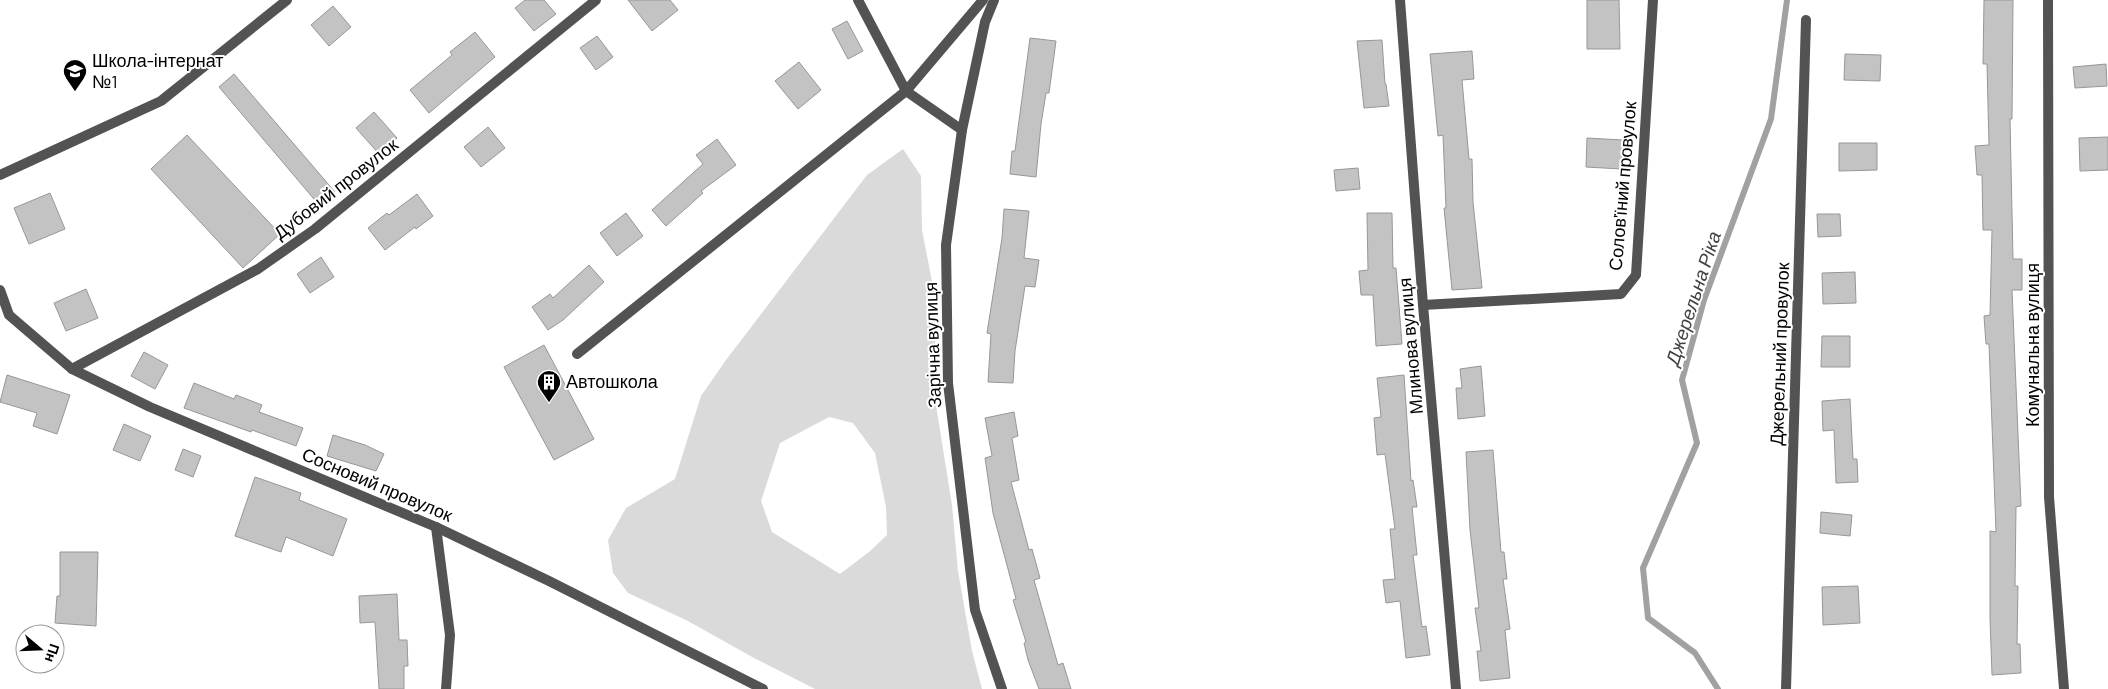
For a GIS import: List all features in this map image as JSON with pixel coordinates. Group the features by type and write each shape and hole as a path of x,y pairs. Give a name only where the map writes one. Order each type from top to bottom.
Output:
{"street":[{"path":"0,175 161,101 287,0"},
{"name":"Дубовий провулок","path":"72,369 258,269 315,229 596,0"},
{"path":"858,0 906,91 962,130"},
{"path":"577,354 906,91 983,0"},
{"name":"Зарічна вулиця","path":"994,0 985,22 962,130 946,245 948,383 975,610 1002,689"},
{"name":"Млинова вулиця","path":"1400,0 1423,305 1456,689"},
{"name":"Солов'їний провулок","path":"1423,305 1621,294 1636,275 1653,0"},
{"name":"Комунальна вулиця","path":"2048,0 2049,497 2064,689"},
{"name":"Джерельний провулок","path":"1786,689 1806,20"},
{"name":"Сосновий провулок","path":"0,290 10,315 72,369 150,407 436,527 549,581 763,689"},
{"path":"0,308 10,315"},
{"path":"436,527 450,634 446,689"}],"shaded area":[{"path":"903,149 921,176 922,230 935,297 935,399 952,505 958,571 972,651 982,689 815,689 686,620 628,593 613,573 608,540 626,508 675,479 701,396 726,360 867,175","holes":["829,417 853,423 875,453 886,507 887,535 869,552 840,574 772,532 761,501 780,443"]}],"building":[{"path":"525,0 544,0 556,14 534,31 515,8"},
{"path":"628,0 670,0 678,10 652,31"},
{"path":"1587,0 1619,0 1620,49 1587,49"},
{"path":"1984,0 2013,0 2012,119 2010,119 2013,259 2022,259 2022,290 2012,290 2021,506 2016,507 2015,586 2018,586 2017,644 2020,644 2021,673 1992,675 1990,531 1996,532 1989,344 1986,344 1984,316 1990,315 1992,230 1983,230 1982,175 1977,175 1975,146 1989,145 1987,64 1983,64"},
{"path":"333,6 351,27 329,46 311,25"},
{"path":"847,21 863,51 848,59 832,29"},
{"path":"475,32 495,57 429,113 410,90 452,55 450,52"},
{"path":"597,36 613,57 596,70 580,48"},
{"path":"1030,38 1056,41 1049,93 1046,93 1041,124 1036,177 1010,174 1012,151 1015,151"},
{"path":"1382,40 1385,84 1389,106 1364,108 1357,41"},
{"path":"1472,51 1474,79 1462,80 1469,159 1472,159 1473,202 1482,288 1452,290 1444,208 1446,208 1443,135 1438,136 1430,54"},
{"path":"1845,54 1881,55 1880,81 1844,80"},
{"path":"799,62 821,90 798,109 775,81"},
{"path":"2106,64 2107,86 2075,88 2073,67"},
{"path":"234,74 335,192 319,205 219,87"},
{"path":"374,112 397,138 379,154 356,128"},
{"path":"488,127 505,148 481,167 464,147"},
{"path":"187,135 280,234 243,268 151,169"},
{"path":"2108,137 2108,170 2080,171 2079,138"},
{"path":"1587,138 1623,140 1621,169 1586,167"},
{"path":"717,139 736,165 701,191 703,193 666,226 652,210 703,164 696,155"},
{"path":"1839,143 1877,143 1877,170 1839,171"},
{"path":"1358,168 1360,189 1336,191 1334,170"},
{"path":"50,193 65,229 29,244 14,208"},
{"path":"417,194 433,216 385,250 368,228"},
{"path":"1004,209 1029,211 1024,258 1039,260 1035,287 1025,286 1015,351 1013,383 988,382 991,334 987,333 1002,238"},
{"path":"626,213 643,236 617,256 600,233"},
{"path":"1367,213 1392,213 1393,268 1396,268 1402,344 1376,346 1373,295 1361,295 1359,271 1368,270"},
{"path":"1817,214 1840,214 1841,236 1818,237"},
{"path":"321,257 334,277 310,293 297,274"},
{"path":"589,265 604,282 563,320 548,330 532,307 550,294 553,298"},
{"path":"1855,272 1856,303 1823,304 1822,273"},
{"path":"86,289 98,318 66,331 54,303"},
{"path":"1822,336 1850,336 1850,367 1821,367"},
{"name":"Автошкола","path":"544,345 594,439 554,460 504,367"},
{"path":"144,352 168,365 155,389 131,376"},
{"path":"1481,366 1485,416 1458,419 1456,388 1462,388 1460,369"},
{"path":"7,375 70,395 57,434 33,426 37,413 0,402"},
{"path":"1404,375 1411,481 1413,480 1417,507 1412,507 1417,555 1413,555 1422,627 1426,626 1430,655 1406,658 1400,601 1386,603 1383,580 1395,579 1390,529 1395,529 1385,454 1377,455 1374,418 1381,417 1377,378"},
{"path":"194,383 234,399 236,395 262,405 259,412 303,428 296,446 184,408"},
{"path":"1850,399 1853,459 1857,459 1858,482 1836,483 1834,430 1823,431 1822,401"},
{"path":"1014,412 1018,436 1012,438 1019,480 1011,482 1029,550 1032,549 1040,578 1034,580 1058,665 1063,663 1071,689 1039,689 1028,660 1024,643 1026,642 1013,600 1016,599 993,513 985,458 992,456 985,418"},
{"path":"124,424 151,436 140,461 113,450"},
{"path":"333,435 365,445 384,454 376,471 327,456"},
{"path":"183,449 201,456 193,477 175,470"},
{"path":"1493,450 1501,552 1504,552 1507,579 1503,579 1510,629 1505,630 1510,678 1480,681 1477,651 1481,651 1475,608 1479,608 1470,530 1466,452"},
{"path":"255,477 301,493 299,500 347,519 333,556 286,537 281,552 235,536"},
{"path":"1821,512 1852,515 1850,536 1820,533"},
{"path":"60,552 98,552 96,626 55,623 57,596 60,596"},
{"path":"1858,586 1860,623 1823,625 1822,587"},
{"path":"397,594 399,640 407,640 408,666 404,666 404,689 379,689 375,622 360,623 359,596"}],"waterway":[{"name":"Джерельна Ріка","path":"1718,689 1695,653 1648,618 1643,568 1697,443 1682,380 1704,300 1771,119 1787,0"}],"place":[{"name":"Школа-інтернат №1","path":"75,92"},
{"name":"Автошкола","path":"549,403"}]}
